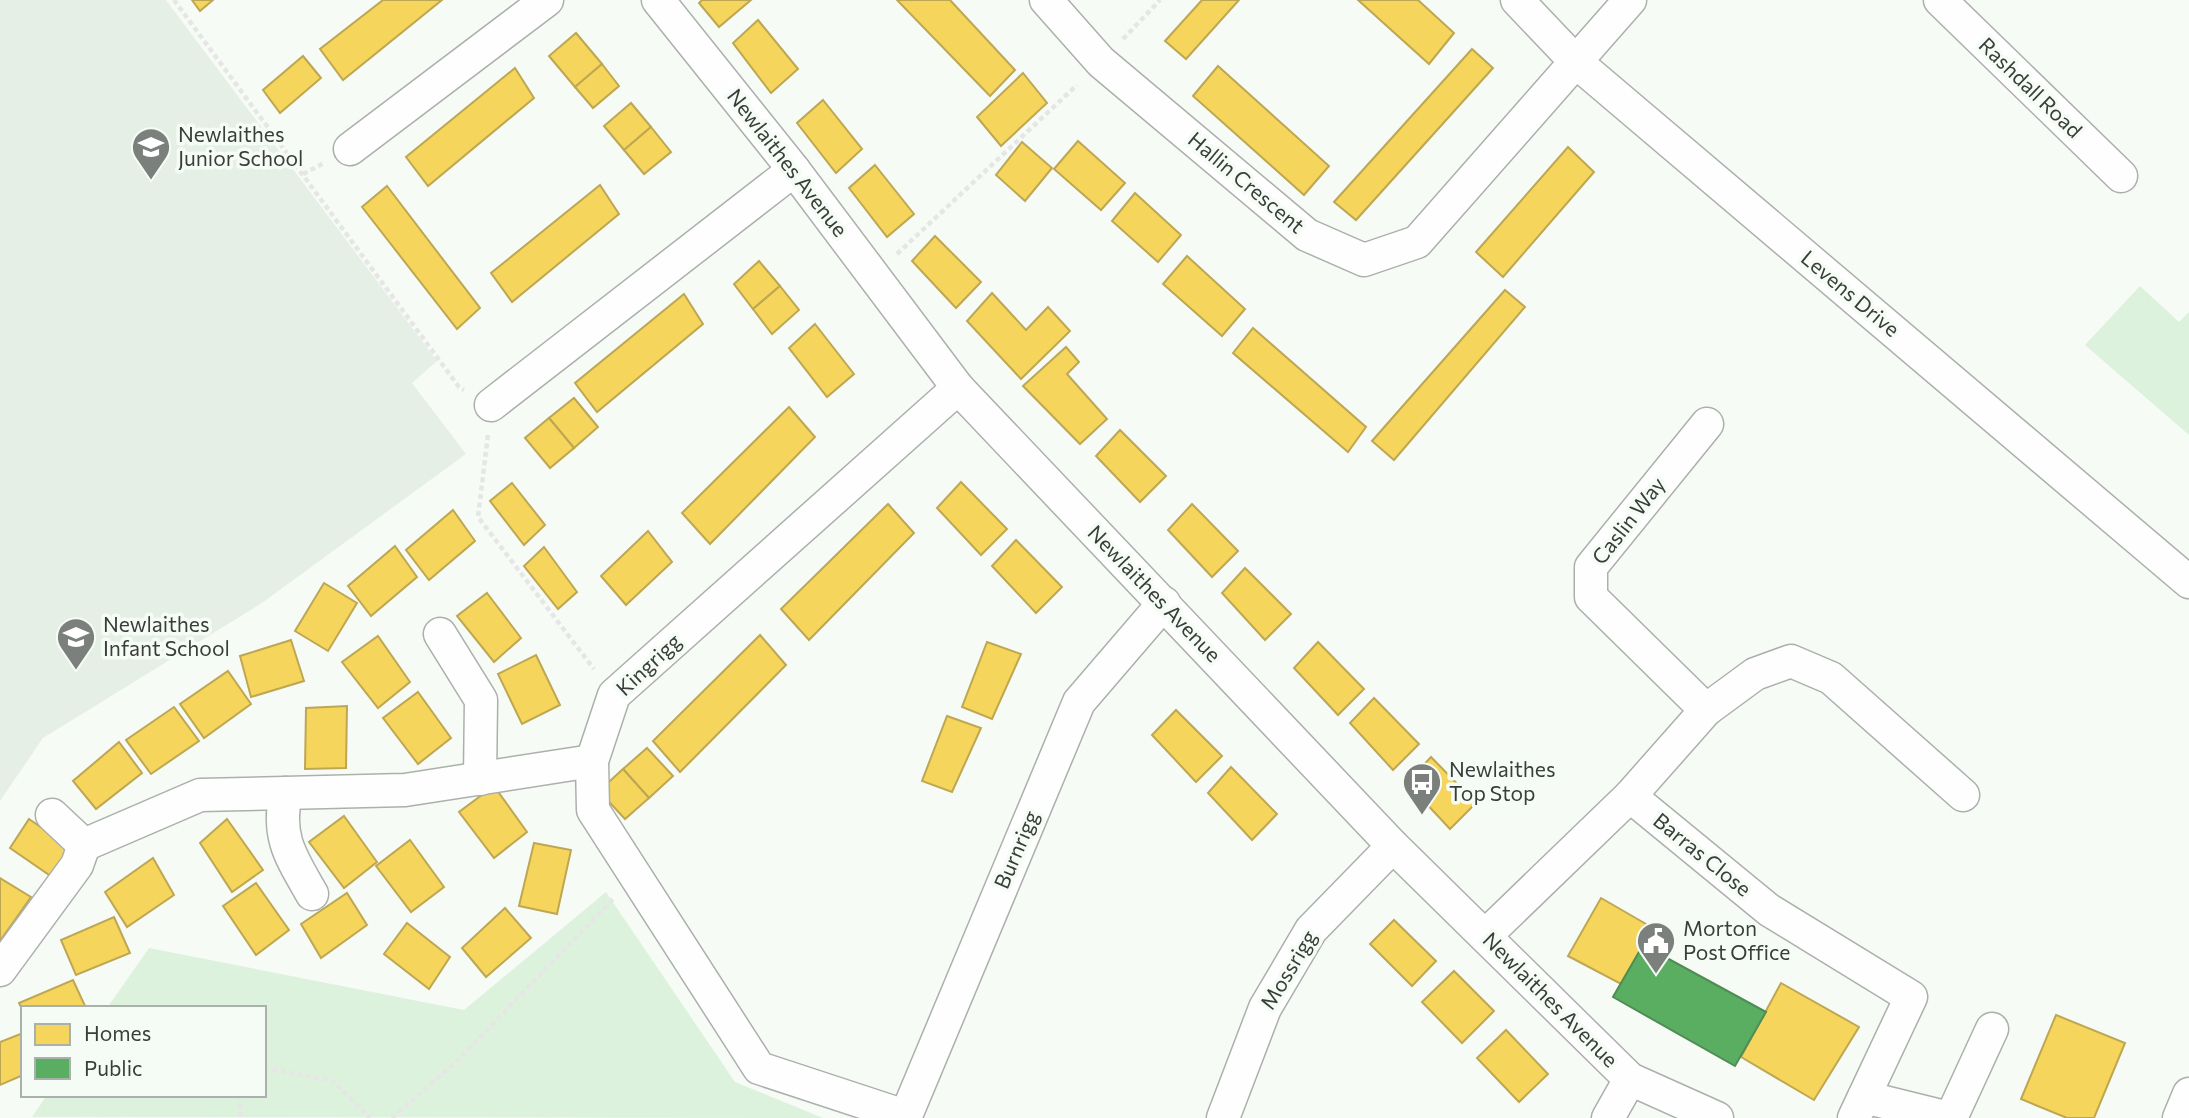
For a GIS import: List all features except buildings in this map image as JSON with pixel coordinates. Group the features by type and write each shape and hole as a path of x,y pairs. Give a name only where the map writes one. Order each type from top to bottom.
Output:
{"street":[{"path":"350,149 547,0"},
{"name":"Newlaithes Avenue","path":"658,0 794,170 958,388 1393,846 1630,1079 1717,1118"},
{"name":"Hallin Crescent","path":"1046,0 1101,62 1307,235 1364,260 1417,242 1576,62"},
{"name":"Levens Drive","path":"1517,0 1576,62 2189,582"},
{"path":"1576,62 1630,0"},
{"name":"Rashdall Road","path":"1940,0 2121,176"},
{"path":"491,405 794,170"},
{"name":"Kingrigg","path":"905,1117 759,1068 593,810 592,761 614,695 958,388"},
{"name":"Caslin Way","path":"1706,710 1591,597 1591,566 1707,424"},
{"name":"Burnrigg","path":"905,1117 1079,702 1164,603"},
{"path":"440,634 481,700 480,779"},
{"path":"1485,936 1630,796 1706,710 1755,674 1791,661 1831,678 1962,796"},
{"path":"0,970 77,865 84,845 201,795 405,790 592,761"},
{"path":"286,793 282,809 286,848 312,894"},
{"name":"Barras Close","path":"1630,796 1769,910 1911,997 1859,1108"},
{"path":"52,815 84,845"},
{"name":"Mossrigg","path":"1223,1118 1265,1008 1311,930 1393,846"},
{"path":"1859,1108 1950,1118 1992,1029"},
{"path":"1608,1118 1630,1079"},
{"path":"2179,1118 2189,1094"}],"path":[{"path":"174,0 459,387 491,405 478,517 614,695"},
{"path":"874,276 1101,62 1160,0"},
{"path":"392,1118 458,1060 635,875"},
{"path":"266,1068 333,1081 370,1118"},
{"path":"239,1097 242,1118"}],"shaded area":[{"name":"Newlaithes Junior School","path":"0,0 166,0 437,361 412,383 466,454 262,603 43,738 0,801"}],"green space":[{"path":"2140,286 2179,322 2189,312 2189,435 2085,345"},
{"path":"606,892 735,1082 823,1118 32,1117 46,1097 266,1097 266,1006 108,1006 149,948 464,1010"}],"place":[{"name":"Newlaithes Junior School","path":"151,181"},
{"name":"Newlaithes Infant School","path":"76,671"},
{"name":"Newlaithes Top Stop","path":"1422,816"},
{"name":"Morton Post Office","path":"1656,975"}]}
